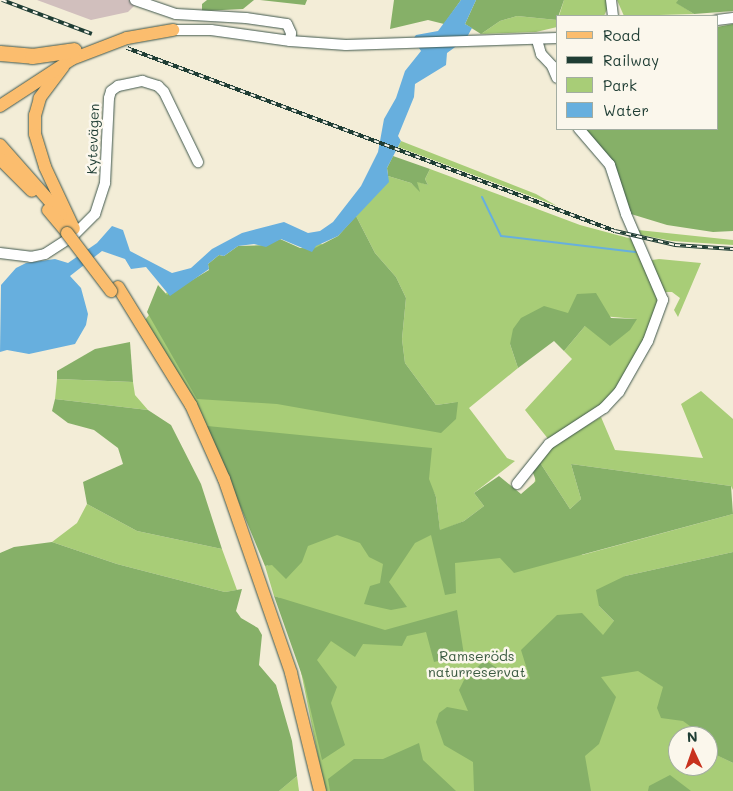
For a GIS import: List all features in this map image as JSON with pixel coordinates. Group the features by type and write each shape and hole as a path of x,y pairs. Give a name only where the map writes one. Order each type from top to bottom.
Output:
{"highway":[{"path":"0,54 32,56 73,54"}],"main road":[{"path":"0,98 42,67 73,54 126,34 173,30"},
{"path":"0,106 73,54"},
{"path":"71,231 42,161 34,124 37,106 45,90 73,54"},
{"path":"0,145 71,231 114,289 191,404 224,479 291,673 320,791"},
{"path":"0,159 71,231"},
{"path":"114,289 184,408 217,481 284,675 313,791"}],"street":[{"path":"135,0 176,14 246,18 287,24 291,33 290,41"},
{"path":"611,0 613,15"},
{"path":"718,20 733,18"},
{"path":"173,30 211,30 290,41 410,45 556,38"},
{"path":"537,40 541,54 552,66 556,76"},
{"name":"Kytevägen","path":"0,253 30,257 45,254 74,235 95,214 105,183 108,98 118,86 142,81 158,86 164,92 198,162"},
{"path":"518,484 544,449 604,408 619,392 648,341 663,300 626,214 610,164 580,130"}],"shaded area":[{"path":"37,0 140,0 128,12 91,20"}],"green space":[{"path":"207,0 254,0 243,9 202,11 202,4"},
{"path":"260,0 307,0 305,5"},
{"path":"394,0 461,0 444,24 428,20 390,29"},
{"path":"476,0 564,0 559,15 556,15 556,20 517,16 500,21 481,34 465,24"},
{"path":"564,0 607,0 608,7 604,15 559,15"},
{"path":"617,0 678,0 677,3 694,14 659,15 624,15"},
{"path":"678,0 733,0 733,11 694,14 676,3"},
{"path":"517,16 556,20 556,27 536,32 481,34 500,21"},
{"path":"733,24 733,231 713,232 667,225 631,214 612,160 585,130 718,130 718,27"},
{"path":"401,141 536,194 557,206 398,147"},
{"path":"393,156 430,169 425,179 428,185 417,182 420,192 411,183 388,176 387,168"},
{"name":"Ramseröds naturreservat","path":"430,169 580,225 632,239 660,298 641,346 614,394 576,425 549,440 525,410 572,359 564,351 585,326 636,319 568,313 510,344 518,368 469,408 507,458 515,461 474,493 484,506 464,521 440,531 436,497 412,447 434,535 532,495 538,465 582,555 733,514 733,552 625,576 599,606 614,621 653,680 664,687 662,693 703,726 668,726 668,776 718,776 718,756 733,763 733,791 325,791 296,647 280,598 274,596 265,566 268,566 245,507 145,320 167,292 320,242 390,339 420,409 458,402 436,405 405,363 402,339 406,298 396,277 375,253 356,216 388,182 388,176 411,183 419,190 416,181 428,185 425,179"},
{"path":"356,216 375,253 396,277 406,298 402,339 405,363 436,405 458,402 456,419 441,433 277,404 197,399 147,312 158,285 167,295 209,270 208,264 219,255 224,256 238,246 267,245 280,239 300,248 313,249 338,236"},
{"path":"638,230 733,240 733,245 672,241 641,235"},
{"path":"652,260 701,263 678,317 674,310 680,298 672,292 665,292 653,266"},
{"path":"596,293 611,318 637,319 630,330 610,346 585,326 564,351 554,341 518,368 510,344 513,329 521,318 544,306 568,313 577,294"},
{"path":"130,342 133,382 57,379 57,371 95,349"},
{"path":"57,379 133,382 135,395 148,410 55,399"},
{"path":"701,391 733,419 733,490 731,486 571,464 581,499 570,509 539,461 552,446 601,417 615,450 703,458 681,404"},
{"path":"55,399 148,410 171,425 201,484 222,549 137,531 87,504 83,482 123,464 118,448 94,430 68,423 52,411"},
{"path":"207,426 432,448 429,479 436,497 440,530 464,521 484,506 474,493 499,476 521,494 536,481 532,470 539,461 570,509 581,499 571,464 731,486 733,514 514,573 500,558 455,563 456,593 445,595 431,535 415,543 389,582 407,607 391,610 364,604 370,586 380,583 383,564 369,557 360,543 337,535 308,546 302,562 286,579 272,565 265,566"},
{"path":"87,504 137,531 222,549 237,590 225,592 117,564 52,542 77,523"},
{"path":"52,542 117,564 225,592 242,589 236,611 241,618 258,628 262,635 259,665 276,685 292,741 297,776 279,791 0,791 0,553 14,547"},
{"path":"733,552 733,763 718,756 718,726 690,726 683,721 661,718 657,708 663,687 638,671 601,677 616,697 599,744 585,756 591,791 474,791 473,762 444,745 436,722 439,713 447,707 468,711 459,690 464,680 485,660 500,670 530,679 521,650 557,615 582,613 603,635 614,621 599,606 596,590 625,576"},
{"path":"274,596 385,630 457,610 464,655 434,662 426,632 407,636 402,646 363,644 355,657 331,641 317,660 337,687 331,703 345,745 322,760 304,681"},
{"path":"419,743 423,760 456,791 330,791 328,779 354,759 383,759"},
{"path":"297,776 299,791 279,791 280,790"},
{"path":"671,776 691,791 648,791 649,786"}],"water":[{"path":"461,0 476,0 465,24 472,28 466,39 447,53 446,65 415,84 414,97 398,136 401,141 387,168 389,182 338,236 316,246 312,252 281,239 266,247 254,244 238,246 224,256 219,255 208,264 209,269 170,296 146,267 131,269 125,259 102,251 70,276 81,288 88,314 86,325 75,344 29,354 7,350 0,352 1,285 16,268 26,263 55,259 68,263 97,243 112,226 123,230 130,251 172,273 191,268 212,249 242,233 284,222 308,233 320,231 333,222 361,186 378,152 384,119 396,98 405,71 421,51 413,39 416,35 438,31"}],"waterway":[{"path":"482,197 501,236 635,252"}],"railway":[{"path":"2,0 92,34"},
{"path":"127,48 615,231 675,245 733,249"}]}
